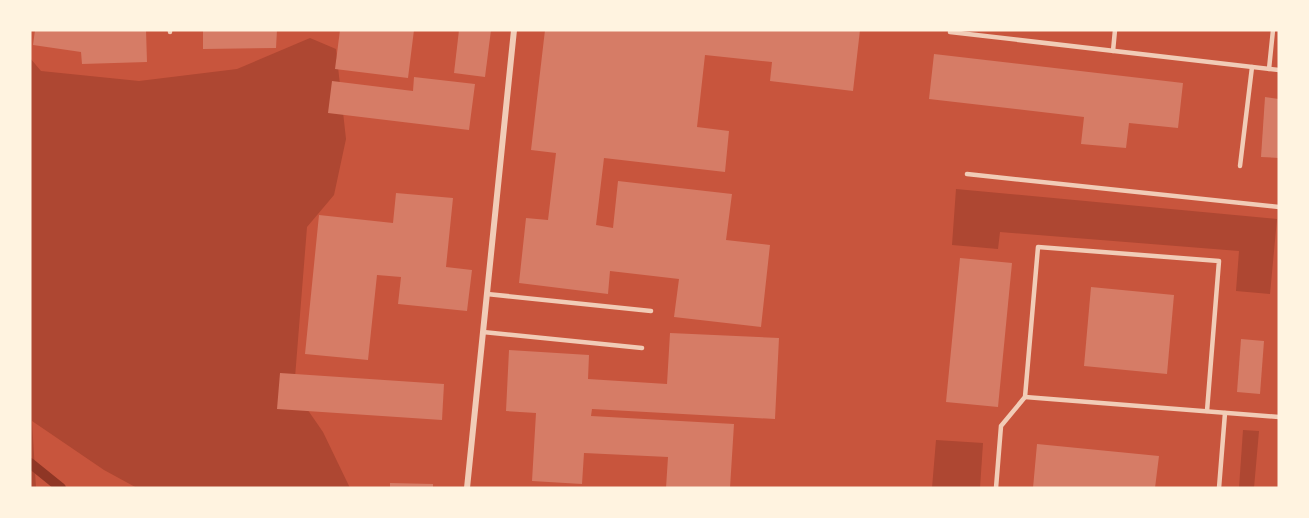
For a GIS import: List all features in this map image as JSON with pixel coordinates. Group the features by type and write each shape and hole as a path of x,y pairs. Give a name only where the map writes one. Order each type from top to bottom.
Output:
{"street":[{"path":"467,488 514,30"}],"lane":[{"path":"1113,51 1115,30"},
{"path":"1269,69 1273,30"},
{"path":"950,32 1279,70"},
{"path":"1240,166 1252,67"},
{"path":"968,174 1279,207"},
{"path":"996,488 1001,426 1025,397 1038,247 1219,261 1207,411"},
{"path":"487,294 651,311"},
{"path":"483,332 642,348"},
{"path":"1025,397 1279,417"},
{"path":"1219,488 1225,412"}],"shaded area":[{"path":"310,38 336,49 346,139 334,195 307,227 294,390 323,432 350,488 137,488 104,470 32,421 36,488 30,488 30,58 41,71 139,81 237,69"},
{"path":"956,189 1277,219 1270,294 1236,291 1239,251 1000,232 998,249 952,245"},
{"path":"1243,430 1259,431 1254,488 1239,488"},
{"path":"936,440 983,443 980,488 932,488"}],"building":[{"path":"35,30 146,30 147,62 82,64 81,52 33,45"},
{"path":"203,30 277,30 276,48 203,49"},
{"path":"340,30 414,30 408,78 335,69"},
{"path":"459,30 491,30 485,77 454,73"},
{"path":"545,30 860,30 853,91 770,81 772,62 705,55 697,127 729,131 725,172 604,158 596,225 613,228 618,181 732,194 726,240 770,245 761,327 674,317 679,279 610,271 608,294 519,283 526,218 548,220 556,153 531,150"},
{"path":"934,54 1183,83 1178,128 1129,123 1126,148 1081,144 1084,117 929,99"},
{"path":"414,77 475,84 469,130 328,113 332,81 413,91"},
{"path":"1265,97 1279,99 1279,158 1261,157"},
{"path":"396,193 453,198 446,267 472,270 467,311 398,304 401,277 377,275 368,360 305,354 319,215 393,223"},
{"path":"960,258 1012,263 998,407 946,402"},
{"path":"1091,287 1174,295 1167,374 1084,366"},
{"path":"670,333 779,338 775,419 592,409 591,416 734,424 730,488 666,488 668,457 584,453 582,484 532,481 536,413 506,411 509,350 589,355 588,379 667,384"},
{"path":"1241,339 1264,341 1260,394 1237,392"},
{"path":"280,373 444,384 442,420 277,409"},
{"path":"1037,444 1159,456 1155,488 1033,488"},
{"path":"390,483 433,484 433,488 390,488"}],"waterway":[{"path":"30,463 61,488"}]}
